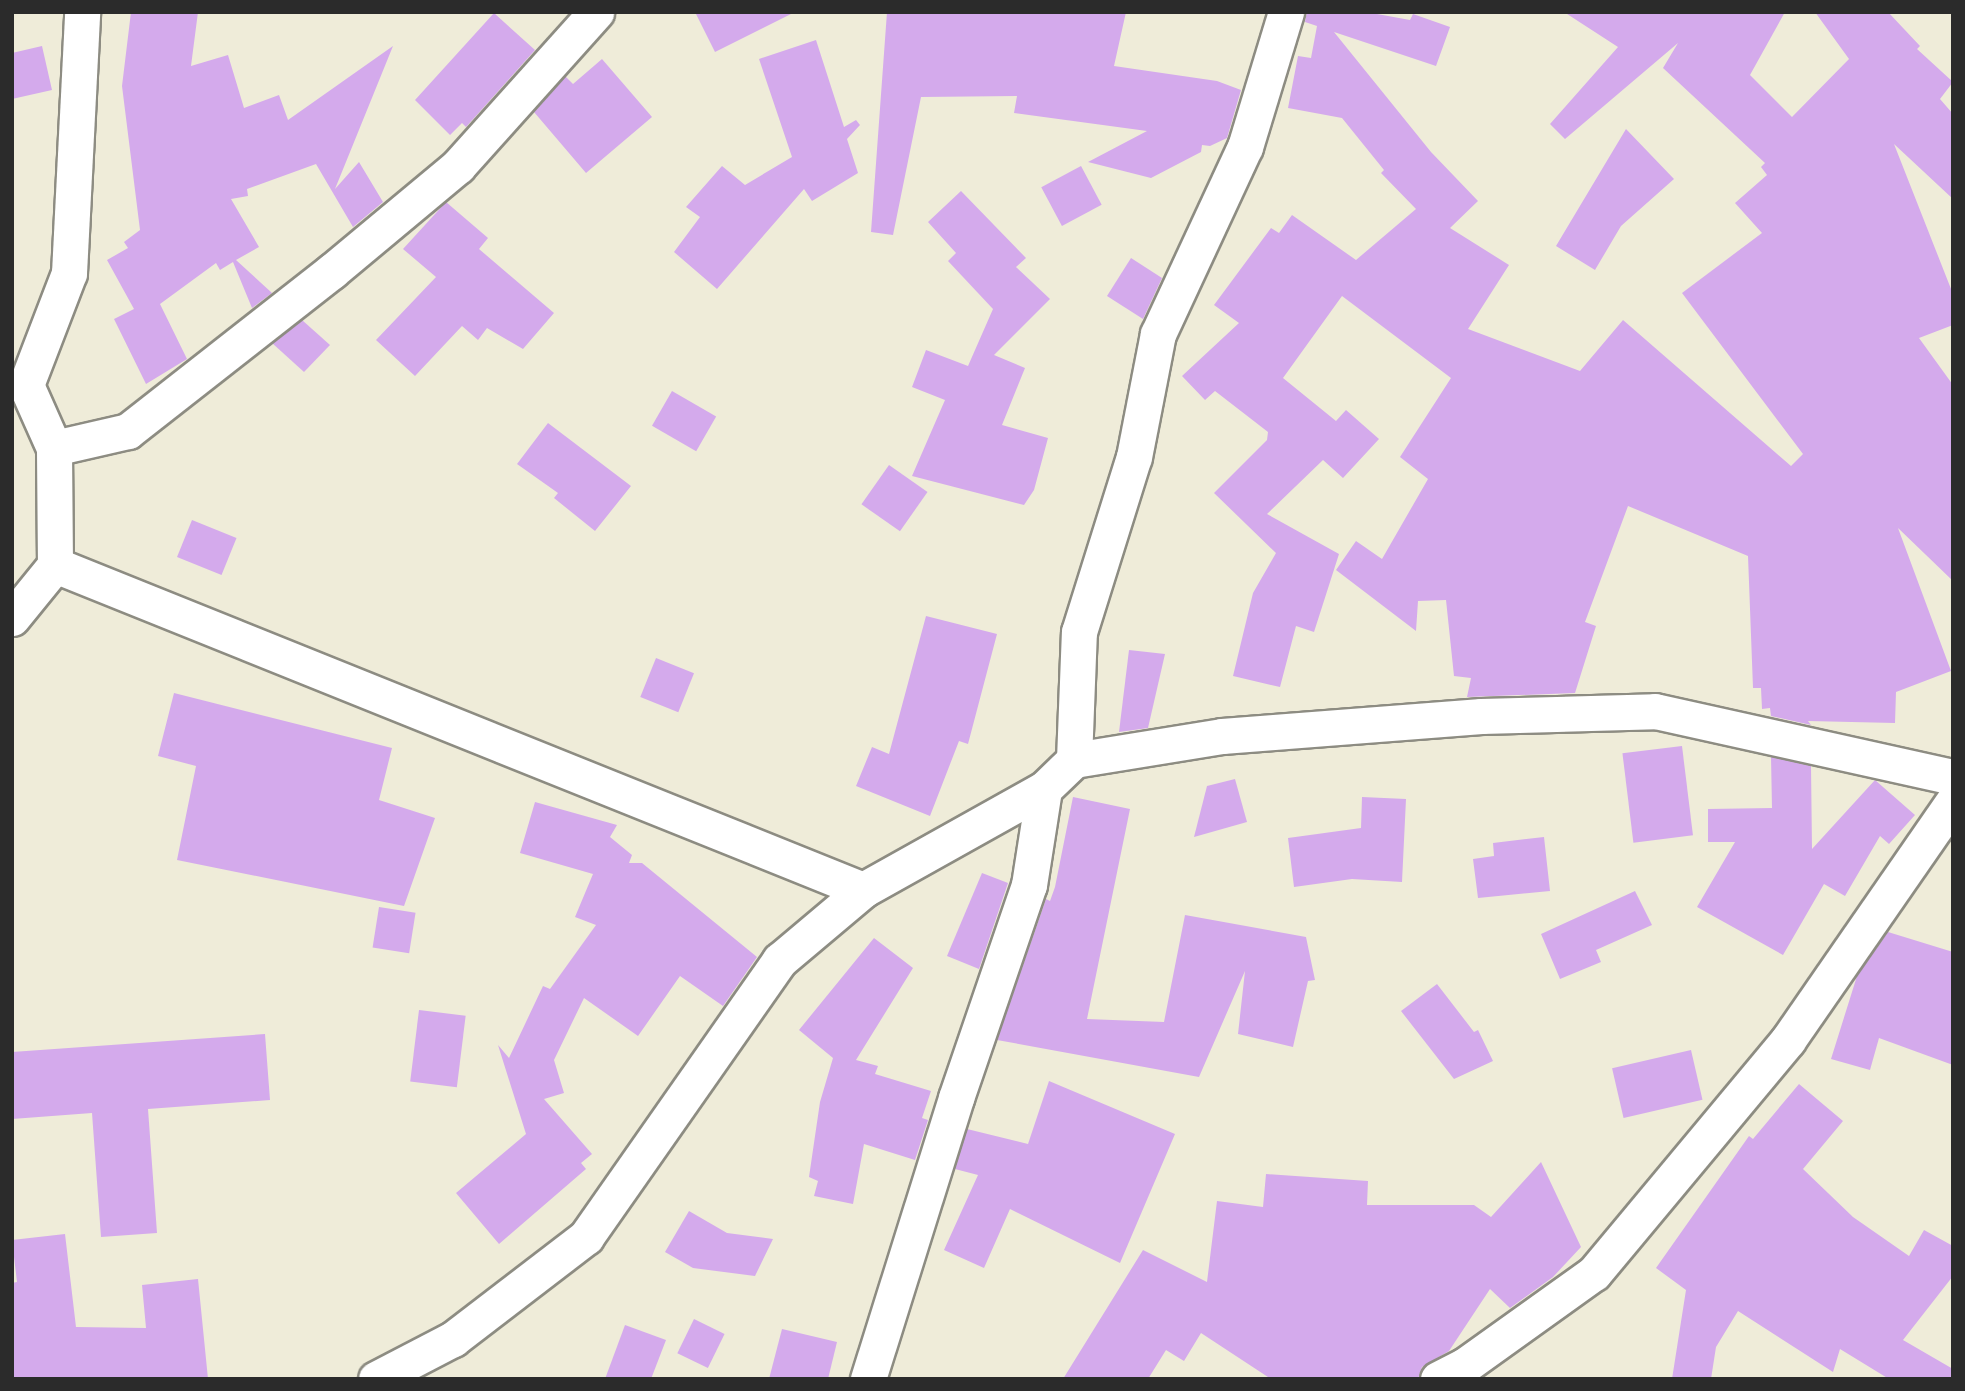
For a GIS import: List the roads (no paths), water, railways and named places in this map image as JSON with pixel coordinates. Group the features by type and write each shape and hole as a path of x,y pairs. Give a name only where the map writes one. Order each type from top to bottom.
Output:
{"street":[{"path":"12,618 55,565 54,448 19,390 69,272 82,12"},
{"path":"54,448 128,431 332,271 458,166 596,12"},
{"path":"1074,760 1079,632 1134,457 1158,334 1245,147 1286,12"},
{"path":"55,565 863,890"},
{"path":"376,1379 453,1339 586,1237 780,960 863,890 1044,789 1074,760 1222,736 1481,716 1655,710 1953,777"},
{"path":"869,1379 956,1098 1029,885 1044,789"},
{"path":"1438,1379 1464,1366 1594,1273 1788,1040 1953,802"}]}
